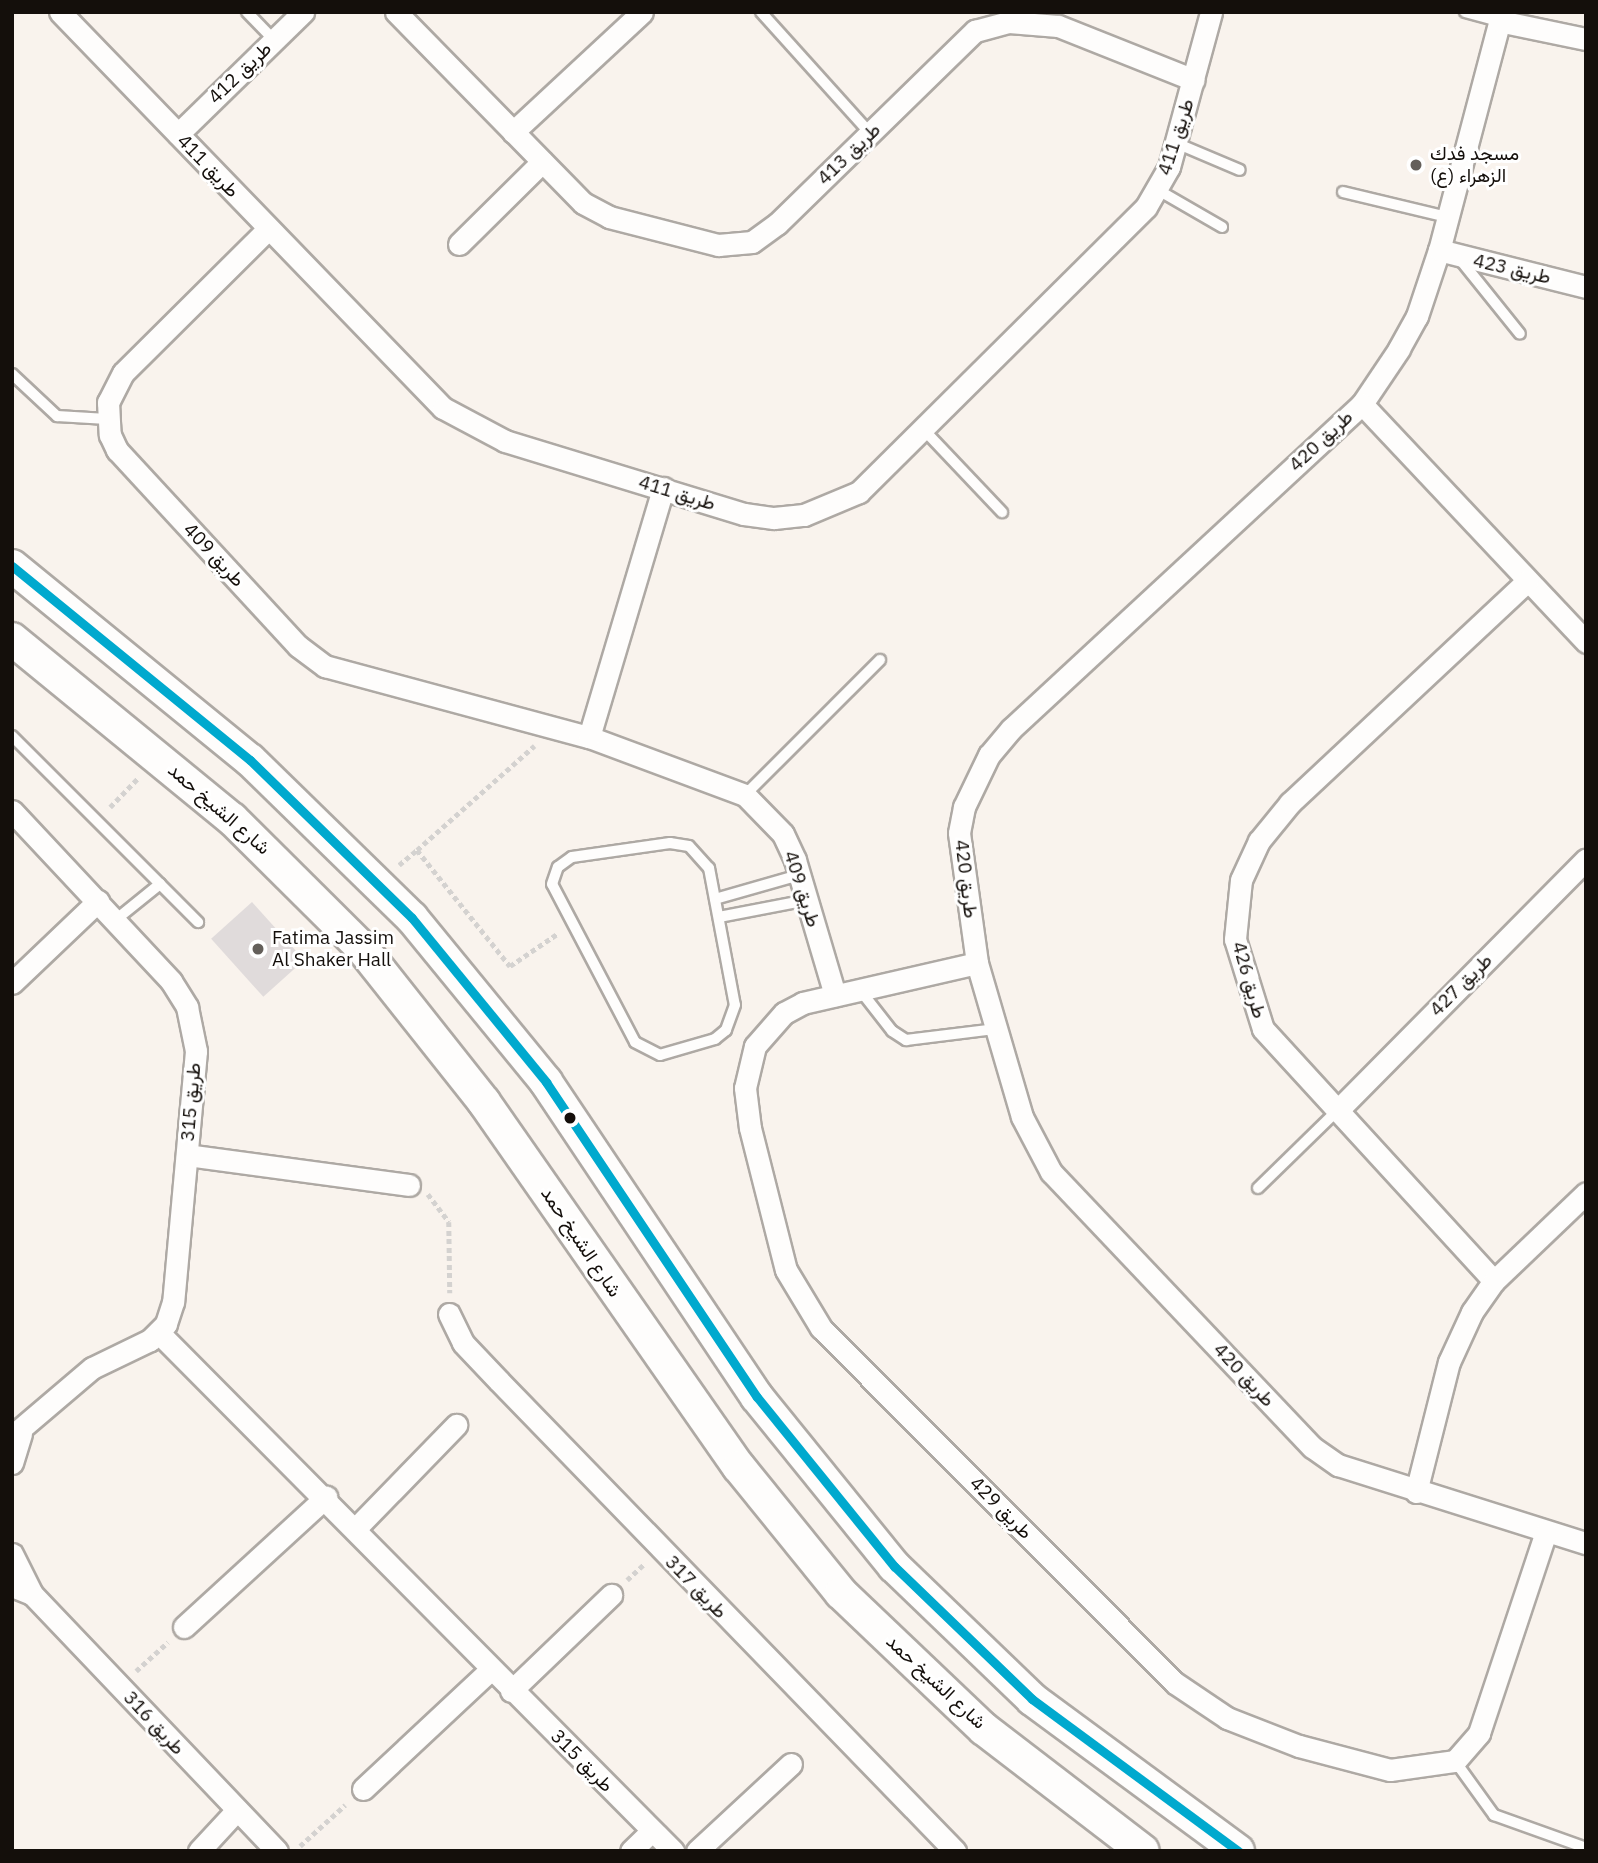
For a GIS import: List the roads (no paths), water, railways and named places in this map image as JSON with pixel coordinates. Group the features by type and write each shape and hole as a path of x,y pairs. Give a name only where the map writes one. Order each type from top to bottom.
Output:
{"main road":[{"path":"12,566 250,760 420,927 546,1082 757,1397 894,1566 1032,1699 1238,1851"},
{"name":"شارع الشيخ حمد","path":"12,639 232,819 362,948 484,1102 739,1467 841,1593 984,1729 1143,1851"}],"street":[{"name":"طريق 411","path":"60,12 426,392 462,421 505,441 744,514 804,515 859,492 925,431 1133,223 1158,190 1177,144 1211,12"},
{"name":"طريق 412","path":"178,134 303,12"},
{"name":"طريق 413","path":"396,12 583,203 610,217 718,245 752,242 777,225 975,31 1009,22 1058,26 1194,80"},
{"path":"513,132 642,12"},
{"path":"1500,17 1586,39"},
{"name":"طريق 420","path":"1500,17 1447,217 1448,253 1417,316 1362,404 989,755 964,807 959,833 977,963 1022,1117 1051,1172 1312,1447 1338,1465 1416,1492 1586,1543"},
{"path":"459,244 542,162"},
{"path":"107,419 114,387 123,373 268,229"},
{"name":"طريق 423","path":"1448,253 1586,287"},
{"path":"1362,404 1586,642"},
{"name":"طريق 409","path":"107,419 122,456 298,646 325,666 589,737 746,794 783,834 799,875 835,995"},
{"path":"589,737 663,488"},
{"name":"طريق 426","path":"1494,1281 1263,1029 1250,998 1235,939 1241,880 1259,841 1290,803 1527,581"},
{"name":"طريق 315","path":"12,811 98,901 118,918 172,981 192,1021 196,1051 173,1302 159,1333 326,1497 490,1670 673,1851"},
{"name":"طريق 427","path":"1337,1111 1586,859"},
{"path":"12,983 98,901"},
{"name":"طريق 429","path":"977,963 803,1003 768,1028 747,1067 745,1088 786,1270 821,1328 1200,1703 1299,1746 1390,1770 1455,1761"},
{"path":"187,1155 409,1185"},
{"path":"1416,1492 1450,1362 1472,1312 1494,1281 1586,1193"},
{"name":"طريق 317","path":"449,1314 474,1355 955,1851"},
{"path":"12,1463 16,1434 92,1368 159,1333"},
{"path":"356,1528 456,1425"},
{"path":"184,1627 326,1497"},
{"path":"1455,1761 1479,1733 1546,1532"},
{"name":"طريق 316","path":"12,1554 32,1594 277,1851"},
{"name":"طريق 316","path":"12,1586 32,1594"},
{"path":"511,1691 611,1595"},
{"path":"363,1789 490,1670"},
{"path":"697,1851 791,1765"},
{"path":"199,1851 237,1810"},
{"path":"631,1851 652,1830"}],"lane":[{"path":"247,12 274,40"},
{"path":"761,12 870,133"},
{"path":"1465,12 1500,17"},
{"path":"1177,144 1240,170"},
{"path":"1158,190 1222,226"},
{"path":"1343,192 1447,217"},
{"path":"1448,253 1520,334"},
{"path":"12,374 57,416 107,419"},
{"path":"925,431 1002,512"},
{"path":"746,794 880,660"},
{"path":"12,736 198,922"},
{"path":"680,843 705,859 715,899 734,991 733,1018 715,1039 660,1055 635,1042 552,884 558,867 572,856 680,843"},
{"path":"715,899 799,875"},
{"path":"118,918 160,884"},
{"path":"719,917 807,900"},
{"path":"860,990 892,1031 906,1040 996,1028"},
{"path":"1258,1188 1337,1111"},
{"path":"1455,1761 1483,1805 1500,1819 1586,1848"}],"place":[{"name":"مسجد فدك الزهراء (ع)","path":"1416,165"},
{"name":"Fatima Jassim Al Shaker Hall","path":"258,949"}]}
